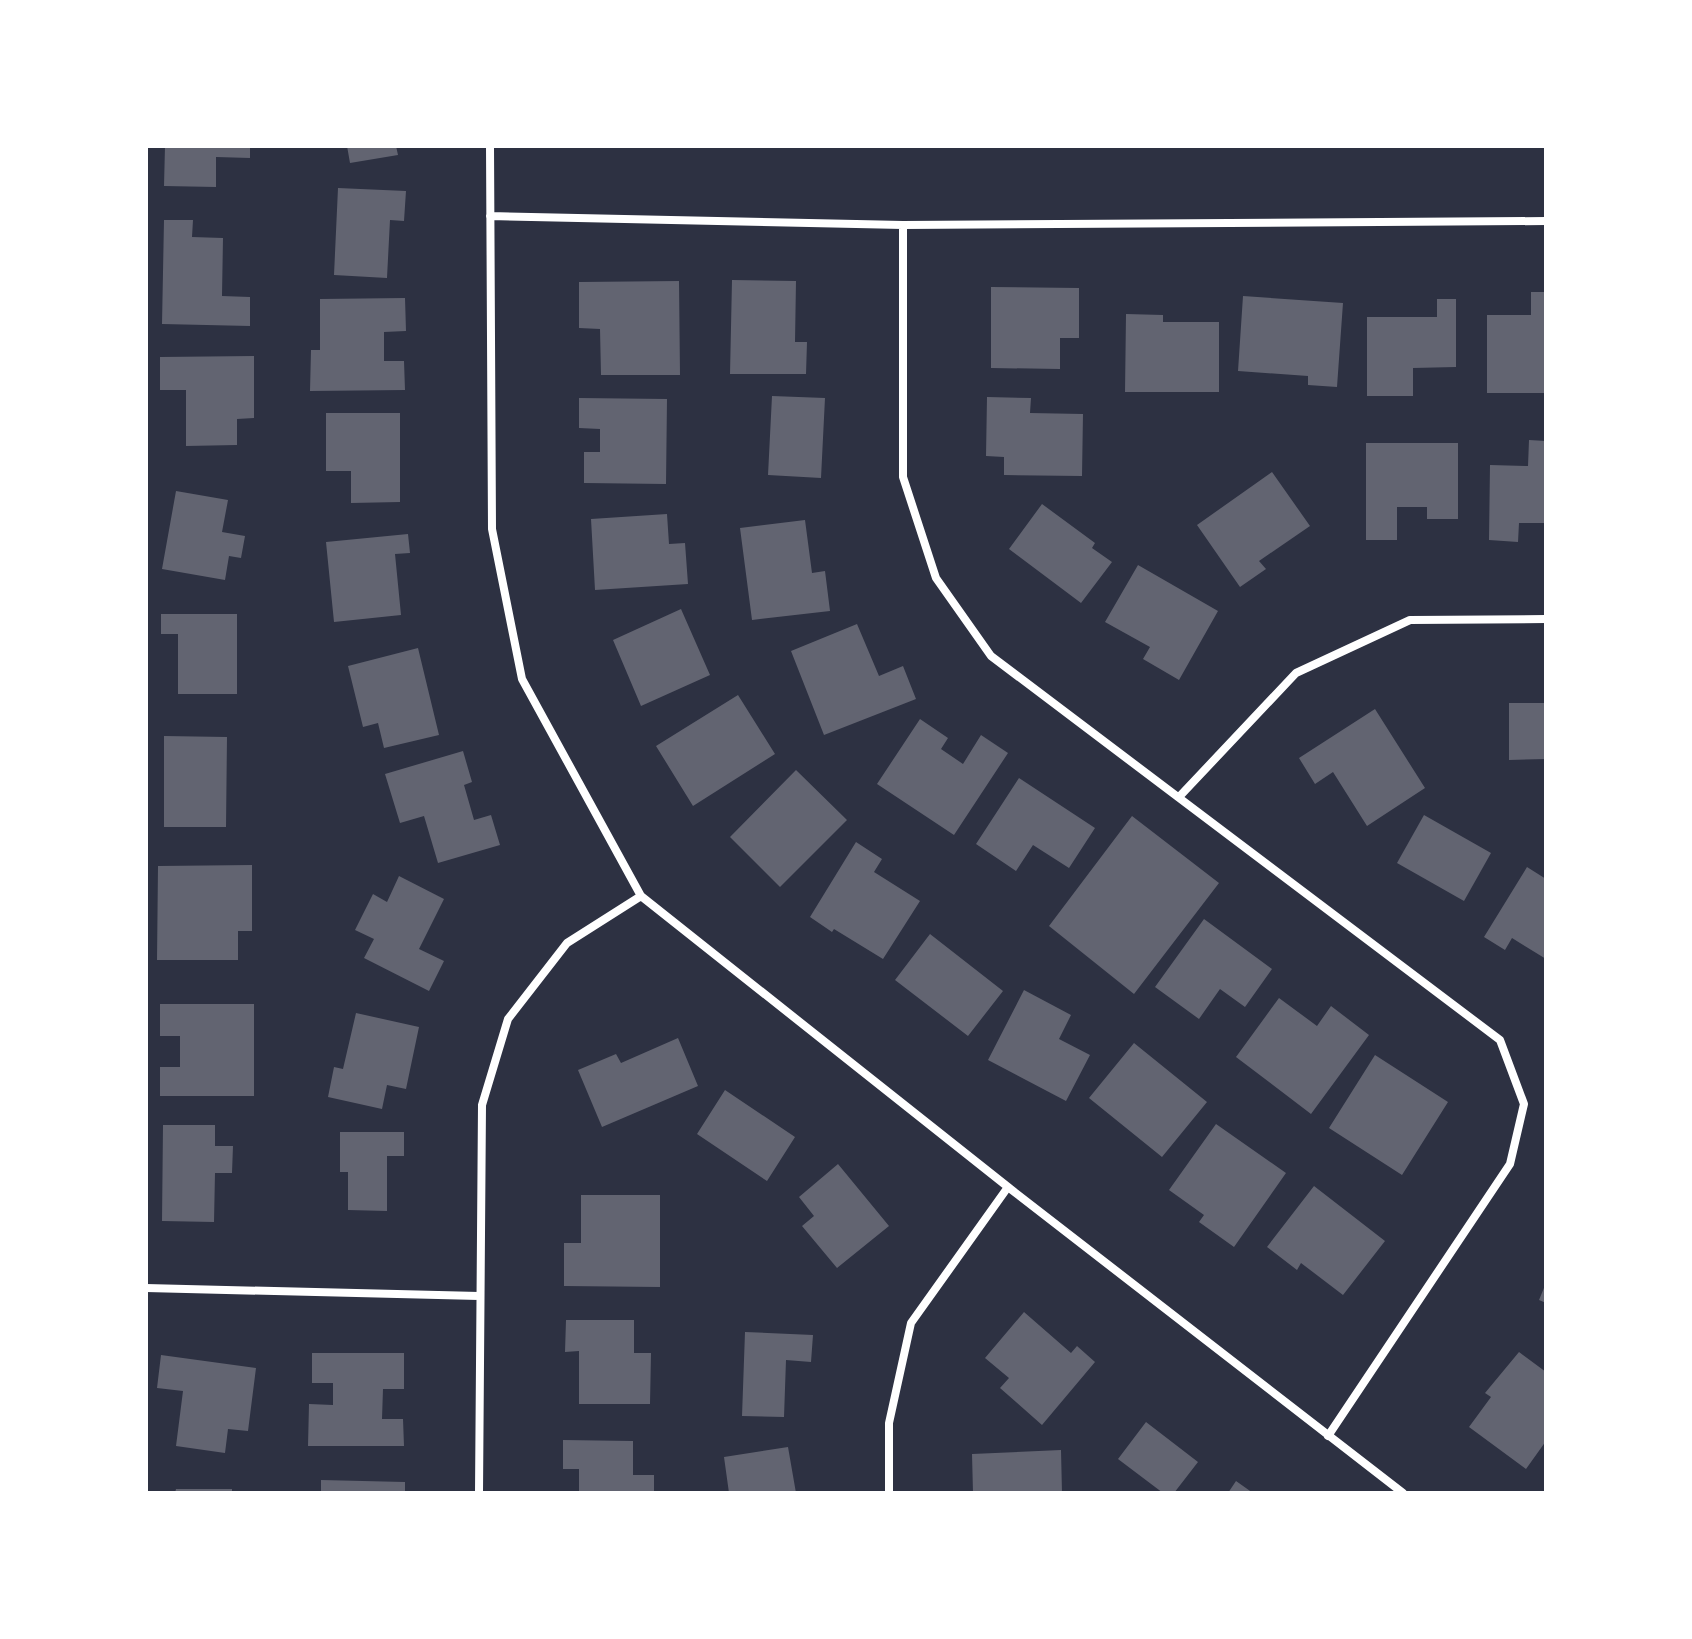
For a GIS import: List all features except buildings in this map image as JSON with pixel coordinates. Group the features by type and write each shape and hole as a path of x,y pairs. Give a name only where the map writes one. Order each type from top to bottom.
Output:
{"street":[{"path":"490,146 492,529 522,679 641,896 1008,1187 1403,1493"},
{"path":"490,216 903,225 1546,221"},
{"path":"903,225 903,477 936,578 991,656 1500,1040 1524,1104 1510,1164 1328,1436"},
{"path":"1179,797 1296,673 1410,620 1546,619"},
{"path":"479,1493 482,1105 508,1019 567,943 641,896"},
{"path":"889,1493 889,1423 911,1323 1008,1187"},
{"path":"146,1288 479,1296"}]}
